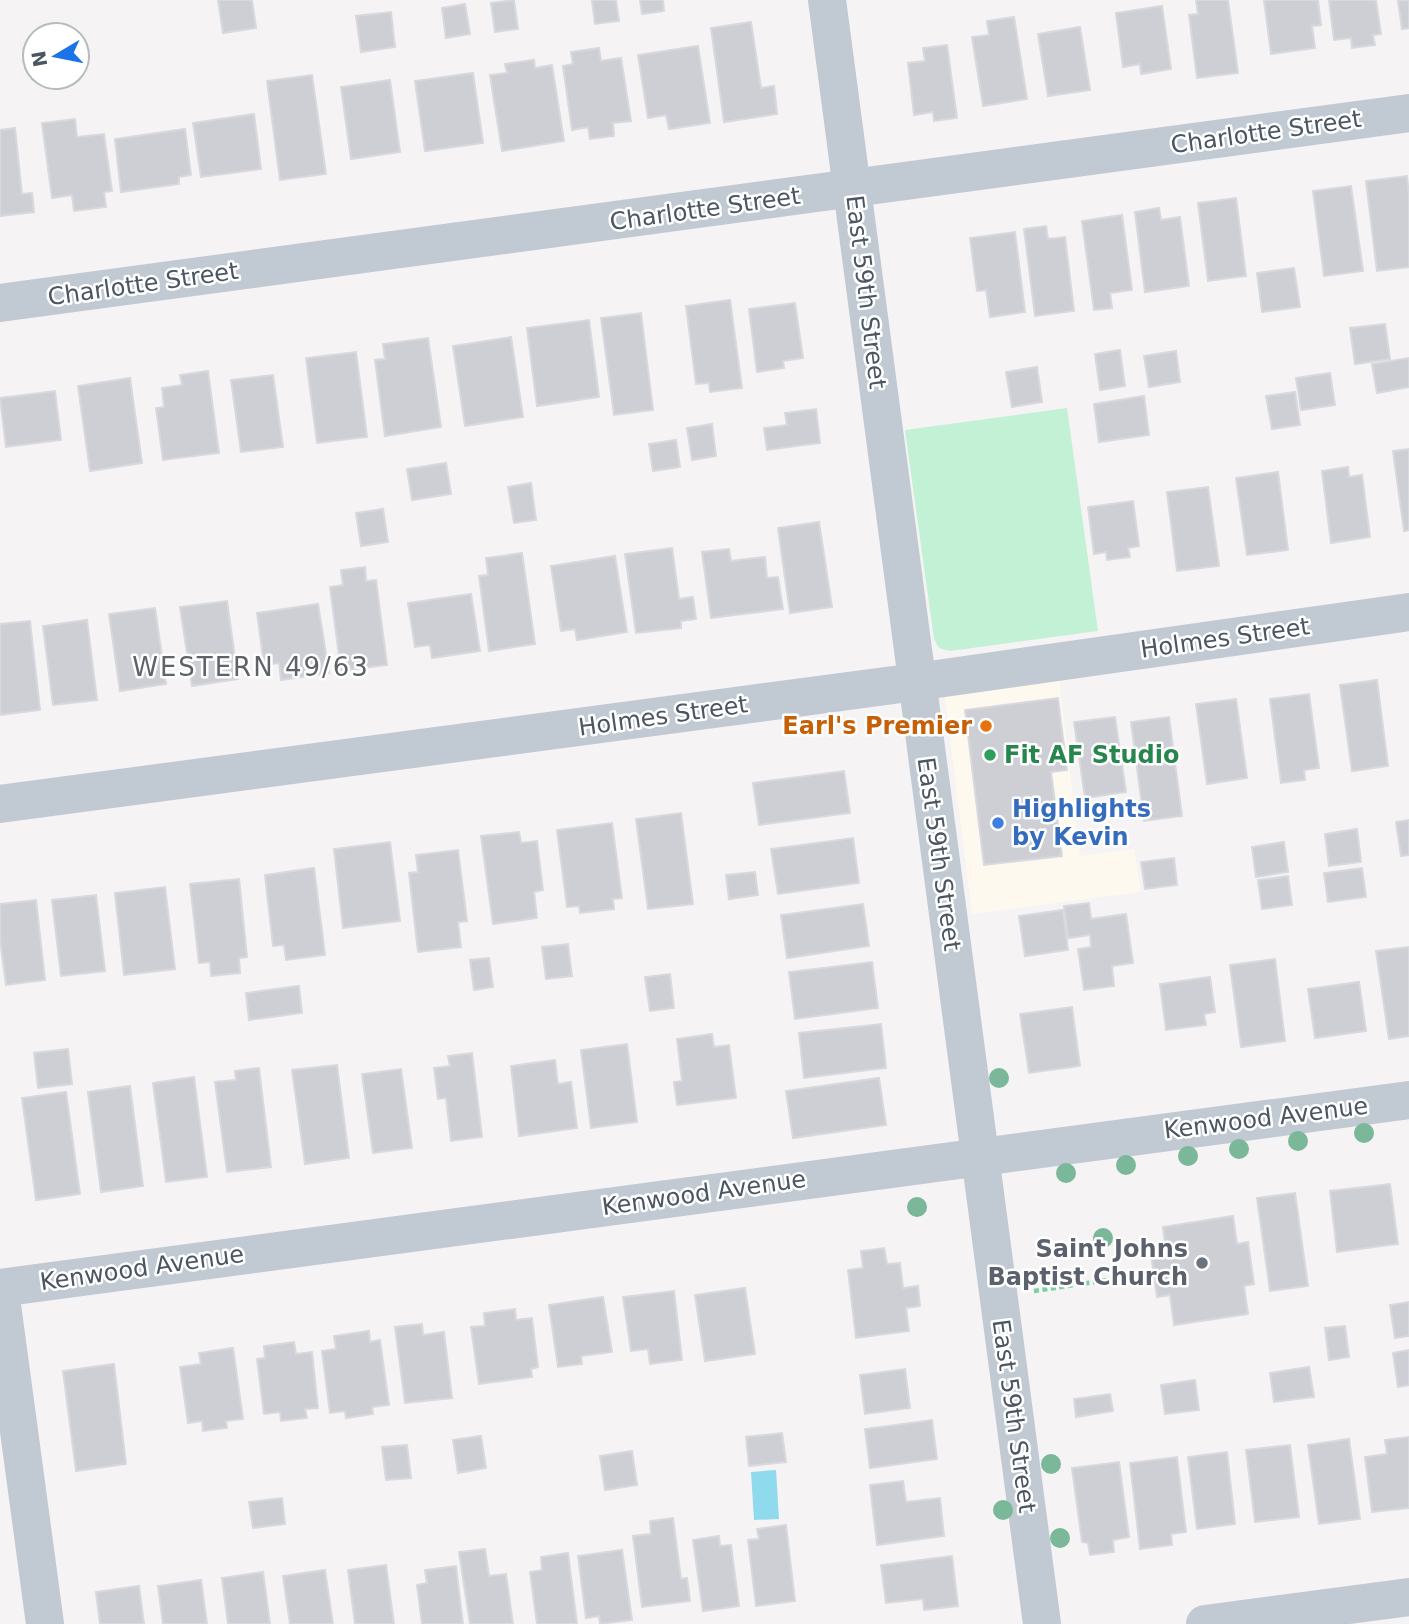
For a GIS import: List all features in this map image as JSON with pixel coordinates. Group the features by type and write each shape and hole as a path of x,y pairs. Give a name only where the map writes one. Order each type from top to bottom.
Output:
{"street":[{"name":"East 59th Street","path":"827,0 1042,1624"},
{"name":"Charlotte Street","path":"0,303 1409,113"},
{"name":"Holmes Street","path":"0,804 916,682 1409,612"},
{"name":"Kenwood Avenue","path":"0,1289 1409,1100"},
{"path":"0,1289 45,1624"},
{"path":"1205,1624 1409,1597"}],"path":[{"path":"1034,1291 1154,1273"}],"shaded area":[{"path":"1058,670 1080,856 1134,849 1141,892 972,914 945,699 952,688"}],"green space":[{"path":"1067,408 1098,631 950,651 939,648 934,639 905,430"}],"water":[{"path":"776,1470 779,1519 754,1520 751,1472"}],"building":[{"path":"218,0 252,0 256,28 223,33"},
{"path":"514,0 518,29 495,32 491,3"},
{"path":"592,0 616,0 619,21 595,24"},
{"path":"640,0 663,0 664,11 642,14"},
{"path":"1196,0 1228,0 1238,73 1197,78 1189,15 1198,14"},
{"path":"1264,0 1318,0 1321,25 1312,26 1315,48 1271,54"},
{"path":"1329,0 1376,0 1381,34 1373,35 1375,45 1352,48 1351,38 1334,40"},
{"path":"1409,0 1409,28 1402,29 1398,1"},
{"path":"465,4 470,34 446,38 442,8"},
{"path":"1162,6 1171,69 1141,74 1140,64 1123,67 1116,13"},
{"path":"391,12 395,47 361,52 356,16"},
{"path":"1014,17 1027,99 983,106 972,37 989,35 987,21"},
{"path":"751,22 761,88 774,86 777,114 724,122 711,28"},
{"path":"1080,27 1090,90 1048,96 1038,34"},
{"path":"947,45 957,118 934,121 933,112 914,115 908,63 925,61 923,48"},
{"path":"698,46 710,123 669,129 666,115 648,118 638,55"},
{"path":"599,48 601,61 621,58 631,121 613,123 614,136 590,139 588,127 572,130 563,66 573,64 571,52"},
{"path":"534,60 535,68 552,65 564,141 502,151 490,75 507,73 505,64"},
{"path":"473,73 483,143 425,151 415,81"},
{"path":"312,75 326,174 280,180 267,81"},
{"path":"390,80 400,152 351,159 341,87"},
{"path":"254,114 261,169 201,177 193,123"},
{"path":"75,119 77,137 104,134 112,191 104,192 106,207 74,211 72,195 52,198 42,123"},
{"path":"15,128 22,194 32,193 34,212 0,216 0,130"},
{"path":"185,129 191,175 179,177 179,184 121,192 115,139"},
{"path":"1407,176 1409,267 1377,271 1366,181"},
{"path":"1351,186 1363,271 1324,276 1313,191"},
{"path":"1236,198 1246,276 1208,281 1198,203"},
{"path":"1159,208 1161,220 1180,217 1189,286 1145,292 1135,212"},
{"path":"1122,215 1132,290 1110,293 1112,308 1094,310 1082,221"},
{"path":"1046,226 1048,239 1065,237 1074,311 1035,316 1024,229"},
{"path":"1015,232 1025,312 990,317 986,290 977,291 970,238"},
{"path":"1294,268 1300,307 1262,312 1257,273"},
{"path":"730,300 742,388 710,392 709,383 696,384 686,306"},
{"path":"795,303 803,358 783,361 784,368 757,372 749,309"},
{"path":"641,313 653,410 614,415 601,318"},
{"path":"589,320 599,397 537,406 527,328"},
{"path":"1385,324 1390,359 1355,364 1350,328"},
{"path":"511,337 523,417 465,426 453,346"},
{"path":"428,338 441,427 385,436 375,360 385,359 383,344"},
{"path":"1120,350 1125,386 1100,390 1095,354"},
{"path":"1176,351 1180,382 1149,387 1144,356"},
{"path":"356,352 367,437 317,443 306,358"},
{"path":"1409,358 1409,387 1377,393 1372,364"},
{"path":"1037,367 1042,402 1012,407 1006,372"},
{"path":"208,371 219,453 163,460 156,408 164,407 162,388 182,385 180,375"},
{"path":"1330,373 1335,405 1301,410 1296,378"},
{"path":"273,375 283,447 241,452 231,380"},
{"path":"130,378 142,463 90,471 78,386"},
{"path":"55,391 61,440 6,447 0,398"},
{"path":"1295,392 1300,425 1272,429 1266,396"},
{"path":"1144,396 1149,435 1099,442 1094,404"},
{"path":"816,409 820,443 767,450 764,428 787,425 785,413"},
{"path":"712,424 716,456 692,460 687,428"},
{"path":"676,440 680,467 653,471 649,444"},
{"path":"1409,449 1409,530 1404,531 1393,451"},
{"path":"446,463 451,494 412,500 407,469"},
{"path":"1348,467 1349,477 1362,475 1370,537 1331,543 1322,471"},
{"path":"1278,472 1288,550 1247,555 1236,478"},
{"path":"531,483 536,520 514,523 508,487"},
{"path":"1208,487 1219,566 1177,571 1167,492"},
{"path":"1133,501 1139,546 1128,548 1130,557 1107,560 1106,552 1094,554 1088,507"},
{"path":"383,509 388,542 361,546 356,513"},
{"path":"819,522 832,607 790,613 778,528"},
{"path":"672,548 679,599 693,597 696,619 681,621 681,628 636,633 625,554"},
{"path":"729,549 731,561 765,557 767,578 778,577 783,609 711,618 702,552"},
{"path":"522,553 535,644 489,651 479,576 488,575 486,558"},
{"path":"615,556 627,632 577,640 575,629 561,631 551,566"},
{"path":"365,567 366,581 376,580 387,665 341,671 330,587 343,585 341,570"},
{"path":"471,594 480,651 432,658 430,645 415,647 408,603"},
{"path":"227,601 238,679 192,686 180,607"},
{"path":"318,604 329,673 281,680 279,663 264,665 257,613"},
{"path":"155,608 166,684 120,691 109,614"},
{"path":"87,620 97,700 53,705 43,626"},
{"path":"30,621 40,710 0,715 0,624"},
{"path":"1377,680 1388,766 1352,771 1340,685"},
{"path":"1309,694 1319,768 1304,770 1305,780 1281,783 1270,699"},
{"path":"1058,698 1067,770 1051,772 1062,856 984,865 965,710"},
{"path":"1236,699 1247,778 1207,784 1196,704"},
{"path":"1115,717 1126,792 1085,798 1074,722"},
{"path":"1169,717 1182,816 1144,821 1131,722"},
{"path":"844,771 850,813 759,825 753,783"},
{"path":"681,813 693,904 648,909 636,819"},
{"path":"1409,820 1409,855 1401,856 1396,822"},
{"path":"612,823 622,898 613,899 614,909 580,913 579,906 567,907 557,830"},
{"path":"1357,829 1361,862 1329,866 1325,834"},
{"path":"519,832 521,843 537,841 543,890 534,892 537,918 493,924 481,836"},
{"path":"853,838 859,883 778,894 771,849"},
{"path":"390,842 400,921 343,928 334,849"},
{"path":"1284,842 1288,872 1256,877 1252,847"},
{"path":"458,850 467,921 458,922 461,947 418,952 409,873 418,872 416,855"},
{"path":"1174,858 1177,885 1145,889 1141,862"},
{"path":"314,868 325,955 286,960 284,945 273,946 265,875"},
{"path":"1362,868 1366,897 1328,902 1324,873"},
{"path":"755,872 758,895 729,899 726,875"},
{"path":"1288,876 1292,905 1262,909 1258,880"},
{"path":"239,879 247,957 239,958 240,973 211,976 210,962 199,963 190,884"},
{"path":"165,887 175,969 124,975 115,893"},
{"path":"96,895 105,971 61,976 52,900"},
{"path":"36,900 45,980 6,985 0,939 0,904"},
{"path":"1089,903 1091,919 1126,914 1133,963 1112,966 1114,986 1084,990 1078,949 1091,947 1090,935 1068,938 1064,906"},
{"path":"863,904 869,946 787,958 781,915"},
{"path":"1063,910 1068,950 1025,956 1019,916"},
{"path":"568,944 572,976 546,979 542,947"},
{"path":"1409,947 1409,1036 1389,1039 1376,951"},
{"path":"489,958 493,987 474,990 470,960"},
{"path":"1275,959 1285,1041 1241,1047 1230,965"},
{"path":"872,962 878,1008 795,1019 789,972"},
{"path":"670,974 674,1008 650,1011 645,977"},
{"path":"1210,977 1215,1012 1204,1014 1206,1025 1166,1030 1160,984"},
{"path":"1359,982 1366,1031 1315,1038 1308,989"},
{"path":"299,986 302,1013 249,1020 246,993"},
{"path":"1072,1007 1080,1066 1029,1073 1020,1014"},
{"path":"881,1024 886,1068 804,1078 799,1033"},
{"path":"712,1034 714,1047 729,1045 736,1098 677,1105 674,1082 682,1081 677,1039"},
{"path":"627,1044 637,1122 591,1128 581,1050"},
{"path":"68,1049 72,1084 38,1088 34,1053"},
{"path":"472,1053 482,1137 451,1141 446,1098 438,1099 434,1068 450,1066 448,1056"},
{"path":"555,1060 558,1084 571,1082 577,1128 519,1136 511,1066"},
{"path":"337,1065 349,1158 305,1164 292,1070"},
{"path":"259,1068 271,1167 227,1172 215,1082 236,1080 235,1071"},
{"path":"401,1069 412,1148 373,1153 362,1074"},
{"path":"194,1077 207,1177 166,1182 153,1083"},
{"path":"879,1078 886,1125 793,1138 786,1091"},
{"path":"130,1086 143,1186 101,1192 88,1092"},
{"path":"66,1092 80,1194 36,1200 22,1098"},
{"path":"1390,1184 1398,1244 1337,1252 1330,1191"},
{"path":"1295,1193 1308,1286 1270,1291 1257,1198"},
{"name":"Saint Johns Baptist Church","path":"1233,1216 1237,1244 1248,1242 1254,1284 1244,1286 1248,1314 1174,1325 1170,1295 1157,1297 1151,1254 1166,1252 1163,1227"},
{"path":"884,1248 887,1264 900,1263 903,1288 918,1286 920,1306 906,1308 909,1331 856,1338 848,1270 863,1268 861,1251"},
{"path":"745,1288 755,1354 705,1361 695,1295"},
{"path":"674,1291 682,1360 650,1364 648,1349 631,1351 623,1297"},
{"path":"603,1297 612,1352 581,1356 582,1364 558,1367 549,1305"},
{"path":"1409,1302 1409,1336 1395,1338 1390,1305"},
{"path":"515,1309 516,1320 532,1318 538,1367 531,1369 532,1377 479,1384 471,1327 485,1326 484,1313"},
{"path":"422,1324 423,1335 444,1332 452,1398 405,1403 395,1327"},
{"path":"1345,1326 1349,1357 1329,1360 1325,1328"},
{"path":"369,1331 370,1342 380,1340 389,1405 372,1407 373,1414 346,1418 345,1411 330,1413 322,1351 336,1349 334,1336"},
{"path":"294,1342 296,1354 312,1352 318,1408 305,1409 307,1418 281,1421 280,1412 264,1414 257,1359 265,1358 264,1346"},
{"path":"233,1348 243,1419 226,1421 227,1428 203,1431 202,1421 188,1423 180,1367 201,1364 199,1353"},
{"path":"1409,1350 1409,1385 1398,1387 1393,1353"},
{"path":"114,1364 126,1464 76,1471 63,1371"},
{"path":"1309,1367 1314,1397 1274,1402 1270,1373"},
{"path":"905,1369 910,1408 865,1414 860,1375"},
{"path":"1195,1380 1199,1410 1165,1414 1161,1385"},
{"path":"1110,1394 1113,1411 1076,1417 1074,1399"},
{"path":"932,1420 937,1459 870,1468 865,1429"},
{"path":"782,1433 786,1462 749,1466 746,1437"},
{"path":"481,1436 486,1468 458,1473 453,1440"},
{"path":"1409,1437 1409,1508 1372,1512 1365,1457 1387,1454 1385,1440"},
{"path":"1349,1439 1360,1519 1319,1524 1308,1445"},
{"path":"407,1445 411,1478 386,1480 382,1447"},
{"path":"1290,1445 1299,1517 1255,1522 1246,1450"},
{"path":"632,1451 637,1485 605,1490 600,1456"},
{"path":"1227,1452 1235,1524 1197,1529 1188,1457"},
{"path":"1177,1457 1186,1532 1171,1534 1172,1545 1140,1549 1130,1463"},
{"path":"1119,1462 1129,1537 1113,1540 1114,1552 1090,1555 1088,1543 1082,1542 1072,1468"},
{"path":"903,1481 906,1502 940,1498 944,1536 877,1545 870,1485"},
{"path":"282,1498 285,1524 253,1528 249,1502"},
{"path":"673,1518 681,1579 687,1578 690,1601 642,1607 633,1536 651,1534 650,1521"},
{"path":"786,1525 795,1601 756,1606 748,1540 759,1539 757,1529"},
{"path":"719,1536 720,1546 731,1545 739,1606 703,1611 693,1540"},
{"path":"485,1549 489,1576 506,1574 513,1624 470,1624 459,1552"},
{"path":"622,1550 632,1620 600,1624 599,1616 586,1618 578,1556"},
{"path":"568,1553 577,1624 537,1624 530,1572 542,1570 541,1557"},
{"path":"952,1556 958,1606 924,1610 923,1599 886,1603 881,1565"},
{"path":"386,1565 394,1624 355,1624 348,1570"},
{"path":"456,1566 463,1624 422,1624 417,1585 427,1583 425,1570"},
{"path":"325,1570 333,1624 290,1624 283,1576"},
{"path":"263,1572 270,1624 228,1624 222,1578"},
{"path":"201,1580 207,1624 163,1624 158,1586"},
{"path":"139,1586 144,1624 100,1624 96,1592"}],"place":[{"name":"Earl's Premier","path":"986,726"},
{"name":"Fit AF Studio","path":"990,755"},
{"name":"Highlights by Kevin","path":"998,823"},
{"name":"Saint Johns Baptist Church","path":"1202,1263"}],"district":[{"name":"WESTERN 49/63","path":"251,667"}]}
